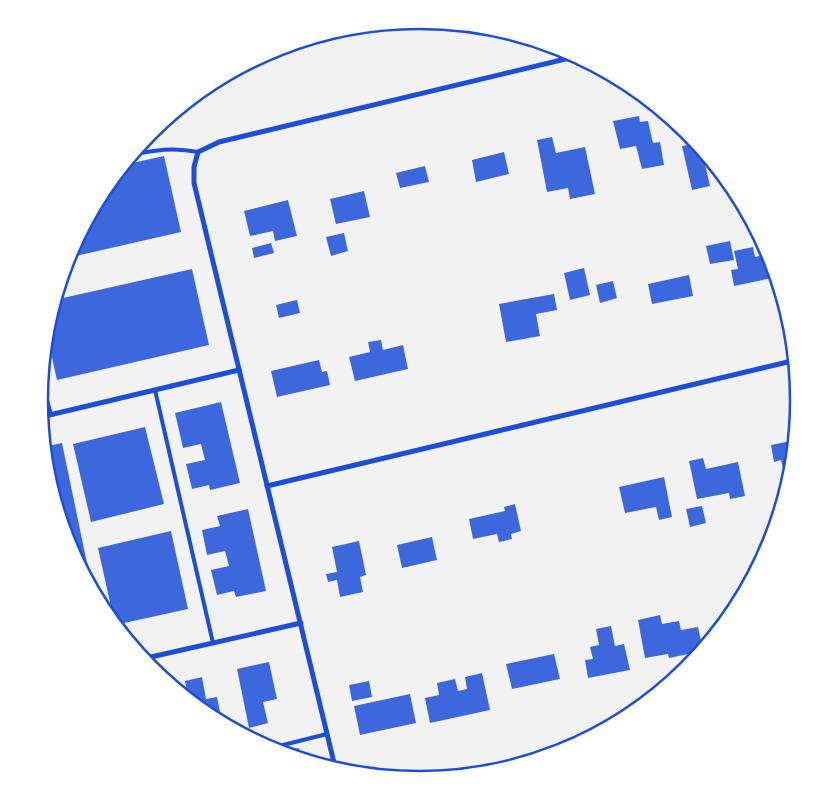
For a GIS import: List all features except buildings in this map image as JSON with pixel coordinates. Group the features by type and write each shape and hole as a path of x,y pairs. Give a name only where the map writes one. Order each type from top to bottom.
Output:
{"street":[{"path":"334,762 194,183 194,167 198,152 219,142 566,59"},
{"path":"267,486 789,362"},
{"path":"50,415 239,370"},
{"path":"151,657 301,623"}],"lane":[{"path":"142,153 168,148 198,152"},
{"path":"156,390 213,643"},
{"path":"48,408 50,415"},
{"path":"281,746 327,734"}]}
